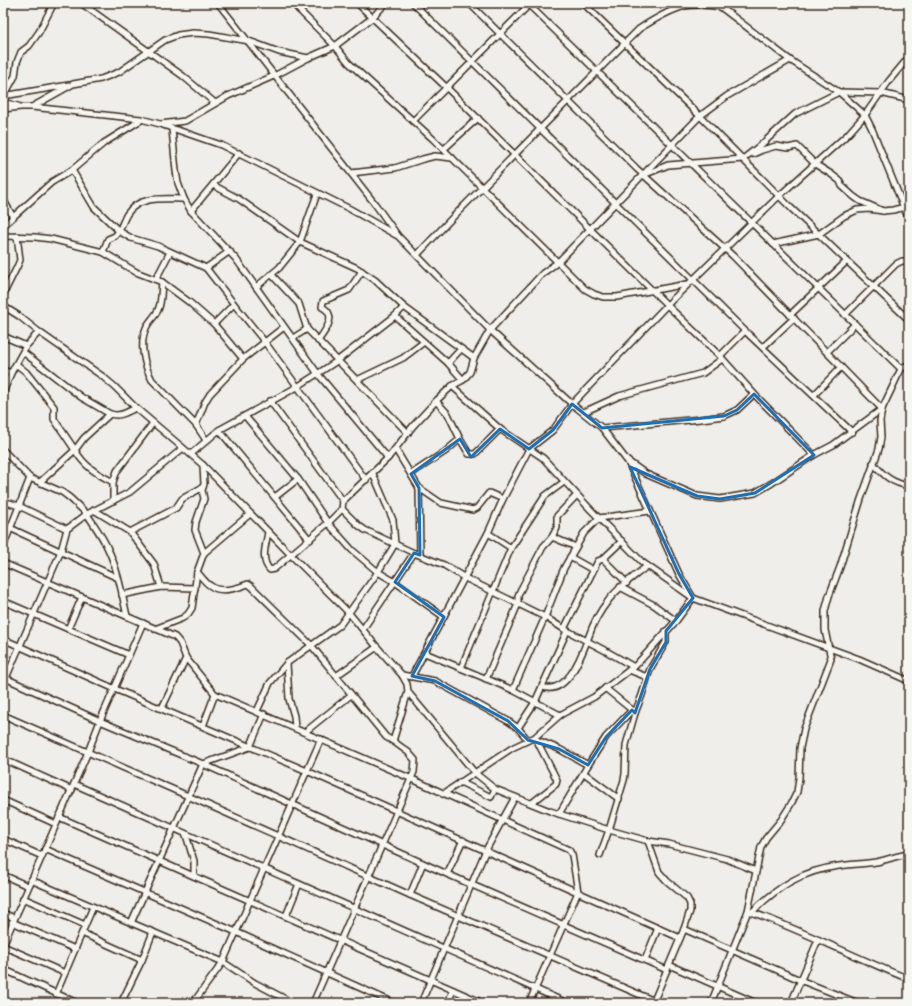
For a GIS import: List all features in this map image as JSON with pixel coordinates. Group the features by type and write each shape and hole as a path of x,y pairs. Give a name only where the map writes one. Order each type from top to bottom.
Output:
{"street":[{"path":"4,96 15,76 17,62 21,52 29,46 39,32 54,3"},
{"path":"81,3 183,76 215,103"},
{"path":"218,3 276,75 398,236 490,330 572,404 584,412 602,428 628,462 679,574 693,598"},
{"path":"292,3 336,46 349,62 444,149 585,289 604,297 617,297 682,286 692,280"},
{"path":"299,10 306,3"},
{"path":"357,3 478,118 666,305 721,357 754,394 814,455"},
{"path":"160,124 185,121 215,103 336,46 372,18 386,3"},
{"path":"413,3 692,280 852,432"},
{"path":"469,3 644,175 725,249 882,408"},
{"path":"583,3 700,116 779,196 909,320"},
{"path":"707,3 718,5 790,60 839,92 865,115 907,207 909,220"},
{"path":"413,121 529,4 596,72 900,369"},
{"path":"417,255 482,187 639,29 657,18 685,6 704,4 718,5"},
{"path":"4,96 101,79 119,72 165,40 178,35 193,33 209,34 249,41 279,52 308,58"},
{"path":"412,676 465,578 529,448 553,430 572,404 666,305 779,196 847,135 865,115 909,57"},
{"path":"268,532 264,556 267,567 270,570 274,569 328,524 342,509 343,501 373,474 396,450 408,433 436,401 452,386 463,380 470,372 474,358 490,330 544,273 558,262 590,230 700,116 727,96 790,60"},
{"path":"32,107 74,84"},
{"path":"742,159 762,144 795,114 839,92 881,93 909,100"},
{"path":"3,102 21,107"},
{"path":"3,110 32,107 141,119 160,124 221,145 239,153 317,194 350,209 398,236"},
{"path":"444,149 478,118"},
{"path":"3,226 47,186 72,170 104,143 141,119"},
{"path":"172,129 176,171 184,199 191,211 230,251 318,374 388,458"},
{"path":"644,175 668,165 742,159 762,150 776,146 788,148 797,146 815,164 840,181 842,186 860,201 883,211"},
{"path":"191,211 239,153"},
{"path":"351,173 395,168 423,158 435,156 452,158"},
{"path":"72,170 94,207 119,231 131,238 158,246 206,268 264,341 366,480"},
{"path":"213,185 239,199 300,242 362,271 375,280 404,307 474,358"},
{"path":"256,287 272,275 300,242 317,194"},
{"path":"3,199 13,218"},
{"path":"103,252 108,239 119,231 130,210 143,201 153,199 184,199"},
{"path":"773,244 819,234 844,216 857,210 869,209 883,211 907,207"},
{"path":"3,236 51,239 103,252 136,272 159,280 180,295 214,324 243,359"},
{"path":"3,295 20,260 17,236"},
{"path":"206,268 230,251"},
{"path":"170,252 159,280 159,309 145,328 144,357 147,370 152,380 196,425 206,440"},
{"path":"763,347 847,261"},
{"path":"845,315 896,264 902,261 909,261"},
{"path":"318,341 327,328 329,316 329,314 322,307 322,301 349,290 362,271"},
{"path":"272,275 299,304 307,329 408,433"},
{"path":"214,324 234,304"},
{"path":"3,306 102,376 153,423 191,454 290,555 350,613 402,675 407,684 408,692 393,741"},
{"path":"191,454 219,430 297,387 337,361 395,316 404,307"},
{"path":"395,316 448,363 463,380"},
{"path":"827,352 855,324"},
{"path":"196,425 205,402 210,394 243,359 264,341 284,327"},
{"path":"293,338 307,329"},
{"path":"584,412 630,393 703,373 721,357 745,330"},
{"path":"3,393 11,373 26,346 39,332"},
{"path":"3,336 26,346"},
{"path":"357,380 402,358 424,342"},
{"path":"448,363 461,349"},
{"path":"23,352 81,397 110,414 117,416 136,408"},
{"path":"16,364 26,372 54,407 54,419 79,457 91,470 113,482"},
{"path":"711,1003 732,949 750,912 761,847 766,838 781,820 797,792 800,748 804,729 831,659 825,630 825,611 881,438 880,421 882,408 900,369 909,364"},
{"path":"814,395 841,367"},
{"path":"3,370 11,373"},
{"path":"452,386 500,429 543,458 564,482 646,566 693,598 859,659 909,681"},
{"path":"602,428 724,416 737,410 754,394"},
{"path":"270,401 343,501"},
{"path":"436,401 448,414 469,454 475,454 500,429"},
{"path":"628,462 646,474 697,496 720,499 755,493 814,455 833,445 882,408"},
{"path":"40,482 75,450 88,433 110,414"},
{"path":"244,416 298,480 328,524 352,550 378,572 395,582 444,618"},
{"path":"113,501 113,482 117,470 153,423"},
{"path":"219,430 310,540"},
{"path":"411,474 446,451 460,439"},
{"path":"3,685 4,677 62,551 67,529 87,514 130,492 182,448"},
{"path":"3,450 30,478 62,492 87,514 104,540 109,551 118,578 127,616"},
{"path":"396,450 419,488 441,503 473,510 478,508 489,493 504,499"},
{"path":"873,463 883,476 899,485 909,486"},
{"path":"203,465 204,484 202,490 204,499 196,522 195,530 204,553"},
{"path":"257,711 270,683 287,663 340,625 350,613 395,544 393,520 373,474"},
{"path":"3,547 30,478"},
{"path":"275,497 298,480"},
{"path":"461,668 511,548 545,496 564,482"},
{"path":"130,532 176,508 182,499 203,487"},
{"path":"419,488 420,555"},
{"path":"486,680 518,604 518,596 520,591 543,547 552,537 557,528 557,516 577,495"},
{"path":"3,501 19,506 67,529"},
{"path":"342,509 358,526 365,530 444,566 465,578 545,617 606,651 632,669 647,677"},
{"path":"94,510 130,532 154,564 161,587"},
{"path":"513,690 545,617 564,568 584,533 599,518 650,511"},
{"path":"156,629 183,618 188,614 192,608 197,572 204,553 250,514"},
{"path":"10,528 118,578"},
{"path":"488,533 511,548"},
{"path":"552,537 576,547"},
{"path":"518,728 535,702 598,561 603,559 622,542"},
{"path":"363,629 414,553"},
{"path":"570,557 593,570"},
{"path":"603,559 627,582"},
{"path":"3,563 175,637 180,643 186,658 215,694 412,778 443,794 569,850 572,855 578,892 529,1003"},
{"path":"542,687 548,689 554,688 567,678 577,666 598,616 608,599 646,566"},
{"path":"197,572 212,588 234,589 248,584 251,586 311,645 386,737 408,752 415,760 412,778 313,1003"},
{"path":"122,595 161,587 195,588"},
{"path":"620,587 654,605 676,621"},
{"path":"68,629 82,597"},
{"path":"536,739 560,715 594,697 632,669 676,621 693,598"},
{"path":"3,601 129,654"},
{"path":"65,973 3,945 72,790 100,721 143,623"},
{"path":"559,814 606,737 633,711 642,695 647,677 658,654 666,642 666,632"},
{"path":"3,639 486,850 680,938"},
{"path":"336,676 377,647"},
{"path":"424,653 513,690 560,715"},
{"path":"162,708 186,658"},
{"path":"287,663 289,699 294,716 295,728"},
{"path":"402,675 435,681 498,715 518,728 528,740"},
{"path":"4,677 100,721 203,764 423,863 645,960 756,1003"},
{"path":"605,688 633,711"},
{"path":"408,692 475,773 495,789 559,814 609,830 648,841 669,844 726,859 756,872"},
{"path":"203,726 215,694"},
{"path":"305,732 351,695"},
{"path":"600,855 619,799 625,774 626,745 633,711"},
{"path":"131,923 159,860 175,829 203,764 250,746 264,714"},
{"path":"3,715 655,1002 684,929 690,911 690,904 687,898 659,872 648,841"},
{"path":"443,794 512,748 528,740 536,739 560,749 588,765"},
{"path":"532,803 556,784 557,780 536,739"},
{"path":"194,1003 223,962 321,740"},
{"path":"3,759 72,790"},
{"path":"584,773 619,799"},
{"path":"460,782 491,797 495,789"},
{"path":"74,784 567,1003"},
{"path":"421,1003 486,850 515,797"},
{"path":"3,800 56,824"},
{"path":"59,817 483,1003"},
{"path":"186,835 194,861 194,876"},
{"path":"3,839 42,856"},
{"path":"448,874 463,840"},
{"path":"45,849 394,1003"},
{"path":"750,912 786,884 817,869 876,862 909,854"},
{"path":"410,895 423,863"},
{"path":"3,875 28,886"},
{"path":"31,880 223,962 255,983 293,1003"},
{"path":"286,916 299,884"},
{"path":"23,898 85,925"},
{"path":"56,994 93,907"},
{"path":"750,912 909,979"},
{"path":"3,913 13,920 75,949"},
{"path":"645,960 658,928"},
{"path":"684,929 800,980 858,1003"},
{"path":"121,1003 142,960 152,932"},
{"path":"82,933 142,960"},
{"path":"791,1003 818,940"},
{"path":"3,969 77,1003"},
{"path":"448,1003 453,990"}],"highlighted area":[{"path":"754,394 814,455 755,493 720,499 697,496 630,467 679,574 693,598 666,631 666,642 650,669 635,713 632,710 606,737 588,765 559,749 528,740 508,721 435,681 412,676 444,617 395,582 414,553 420,555 419,488 411,474 460,439 471,457 500,429 529,449 553,430 572,404 602,428 724,416 737,410"}]}
